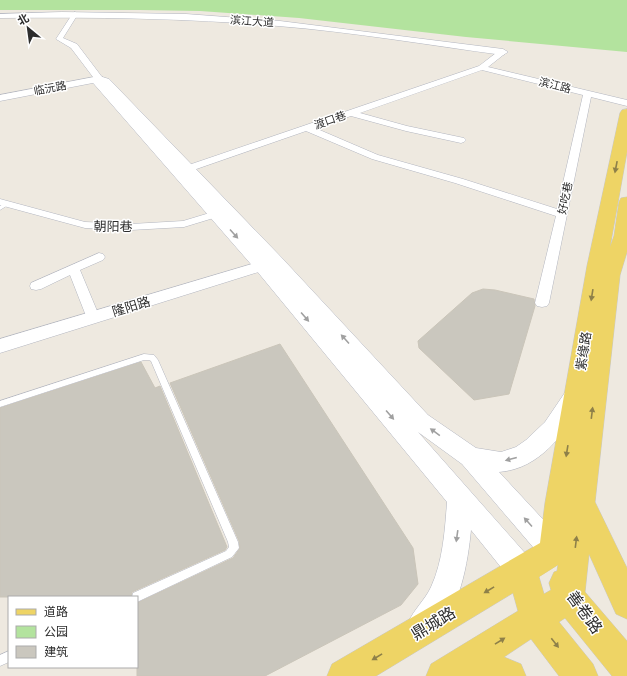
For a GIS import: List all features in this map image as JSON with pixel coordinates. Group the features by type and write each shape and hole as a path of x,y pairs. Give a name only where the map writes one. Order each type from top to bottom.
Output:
{"main road":[{"path":"99,79 105,81 221,212 420,421 470,457 554,551 522,570"},
{"name":"紫缘路","path":"554,551 559,503 597,266 627,114"},
{"name":"紫缘路","path":"570,597 610,275 623,236 627,202"},
{"path":"221,212 262,266 522,570 536,619 581,676"},
{"path":"470,457 500,462 517,458 540,443 558,423 576,394"},
{"path":"414,634 437,605 447,580 455,547 460,497"},
{"path":"581,502 627,603"},
{"name":"善卷路","path":"554,551 570,597 627,667"},
{"name":"鼎城路","path":"344,676 522,570"},
{"path":"448,673 570,597"},
{"path":"448,673 489,669 509,676"}],"street":[{"name":"滨江大道","path":"0,17 73,16 268,26 501,54"},
{"path":"73,16 59,39 74,46 99,79"},
{"name":"渡口巷","path":"183,170 482,68 501,54"},
{"name":"滨江路","path":"482,68 627,103"},
{"name":"临沅路","path":"0,98 99,79"},
{"name":"好吃巷","path":"542,303 588,93"},
{"path":"351,113 406,128 461,140"},
{"path":"307,128 375,157 459,181 561,214"},
{"name":"朝阳巷","path":"2,205 84,225 131,227 184,224 221,212"},
{"path":"36,286 74,270 99,257"},
{"name":"隆阳路","path":"0,346 262,266"},
{"path":"74,270 93,318"}],"lane":[{"path":"0,404 144,357 151,357 154,360 233,542 234,548 229,554 138,597"}],"green space":[{"path":"0,0 627,0 627,52 466,37 299,18 200,11 0,10"}],"building":[{"path":"483,289 495,290 534,299 535,306 509,394 474,400 419,348 418,341 472,293"},
{"path":"280,344 413,548 418,584 401,605 265,676 137,676 138,603 233,558 240,548 239,541 170,383"},
{"path":"141,362 155,388 160,386 227,547 225,550 132,592 131,596 0,597 0,408"}]}
